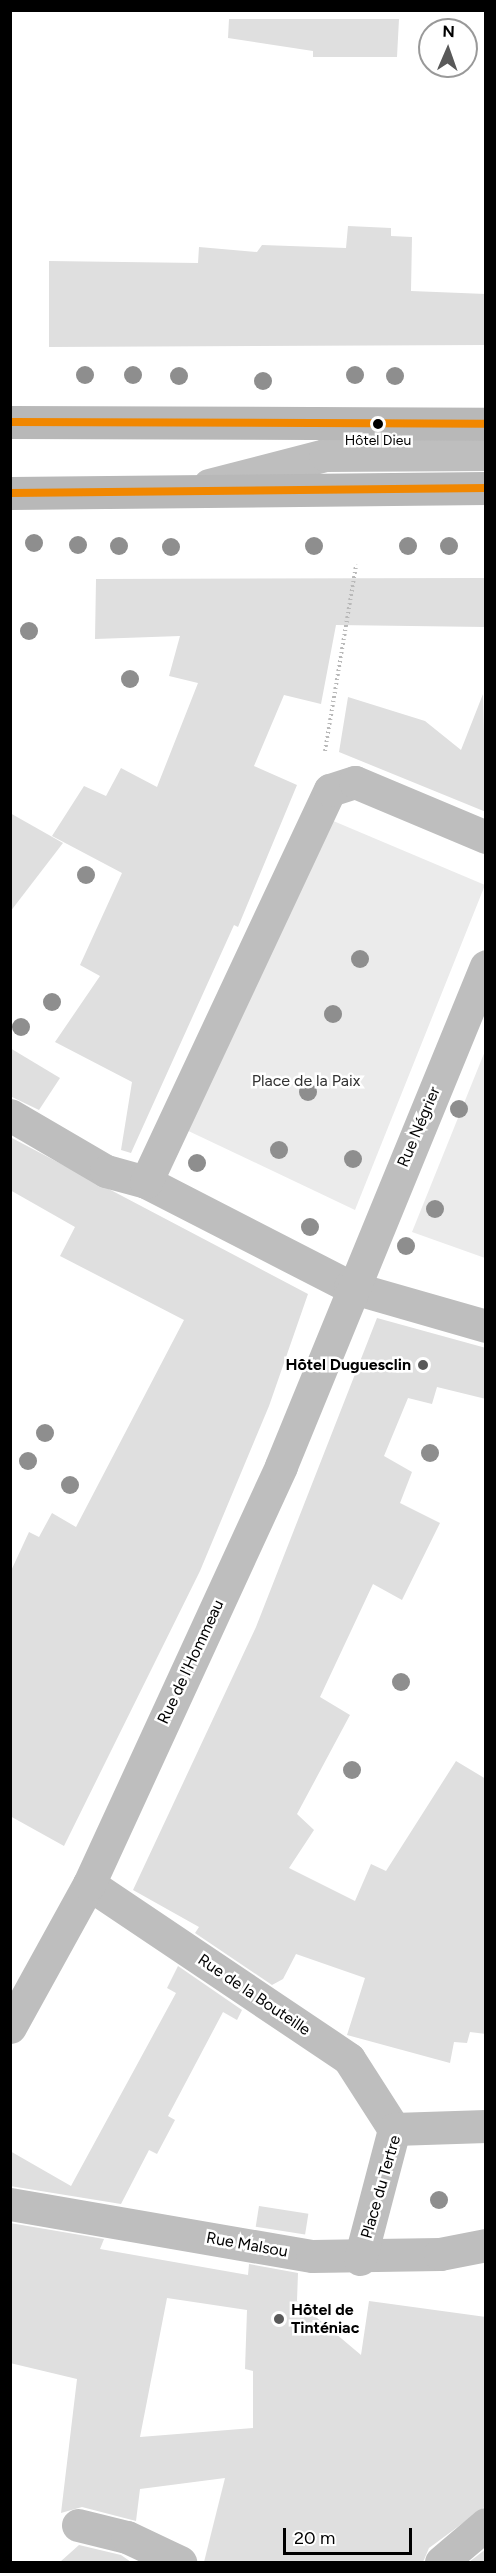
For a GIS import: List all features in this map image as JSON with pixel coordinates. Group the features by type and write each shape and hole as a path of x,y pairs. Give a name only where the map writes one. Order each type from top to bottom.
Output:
{"main road":[{"path":"10,422 486,424"},
{"path":"10,493 486,488"}],"street":[{"path":"189,490 325,455 486,454"},
{"path":"146,1182 330,790 356,782 486,837"},
{"name":"Rue Négrier","path":"350,1287 486,966"},
{"path":"10,1115 106,1172 146,1182 350,1287 486,1326"},
{"name":"Rue de l'Hommeau","path":"10,2027 89,1884 281,1466 350,1287"},
{"name":"Rue de la Bouteille","path":"89,1884 349,2059 394,2129"},
{"name":"Place du Tertre","path":"360,2259 394,2129 486,2126"},
{"name":"Rue Malsou","path":"10,2204 312,2256 360,2259 486,2245"},
{"path":"441,2562 486,2524"},
{"path":"78,2525 127,2537 180,2562"}],"path":[{"path":"325,755 356,565"}],"green space":[{"name":"Place de la Paix","path":"331,820 485,885 355,1210 180,1127"},
{"path":"485,1051 485,1258 412,1232"}],"building":[{"path":"229,19 399,19 397,57 313,57 313,51 228,38"},
{"path":"348,226 391,228 391,236 412,237 411,291 486,294 486,345 49,347 49,261 198,263 199,247 257,252 262,245 346,248"},
{"path":"486,578 486,627 336,625 321,704 284,695 254,766 297,785 238,927 234,925 131,1153 121,1150 132,1082 55,1042 100,976 80,965 122,873 52,836 84,786 106,796 121,768 157,787 198,683 169,676 180,636 95,639 96,579"},
{"path":"483,694 486,812 339,752 348,697 425,721 461,750"},
{"path":"10,813 63,843 10,912"},
{"path":"10,1048 60,1078 39,1110 10,1096"},
{"path":"10,1137 308,1294 269,1406 200,1571 64,1846 10,1816 10,1573 29,1532 39,1537 52,1513 76,1527 184,1320 60,1256 75,1227 10,1190"},
{"path":"377,1318 486,1348 486,1399 437,1387 432,1404 408,1398 384,1456 412,1472 400,1503 440,1523 402,1600 373,1584 320,1697 350,1715 297,1814 314,1830 289,1868 355,1901 371,1864 386,1871 456,1761 486,1779 486,2034 470,2032 467,2043 454,2042 450,2063 347,2035 365,1978 296,1954 283,1979 272,1985 195,1933 199,1927 133,1890 256,1627"},
{"path":"178,1966 242,2010 237,2020 223,2012 168,2116 175,2120 157,2154 149,2150 121,2204 10,2186 10,2151 71,2186 176,1993 167,1988"},
{"path":"259,2206 308,2214 305,2235 256,2227"},
{"path":"10,2223 104,2239 100,2249 248,2275 249,2264 298,2273 297,2301 361,2355 369,2301 486,2317 486,2506 429,2548 423,2562 204,2562 225,2478 140,2489 136,2521 82,2507 61,2513 77,2379 10,2363","holes":["167,2298 247,2310 245,2369 253,2371 253,2428 140,2437"]},
{"path":"79,2545 121,2555 131,2562 60,2562"},
{"path":"486,2549 486,2562 469,2562"}],"transit line":[{"path":"10,422 486,424"},
{"path":"10,493 486,488"}],"place":[{"name":"Hôtel Dieu","path":"378,424"},
{"name":"Hôtel Duguesclin","path":"423,1365"},
{"name":"Hôtel de Tinténiac","path":"279,2319"}]}
